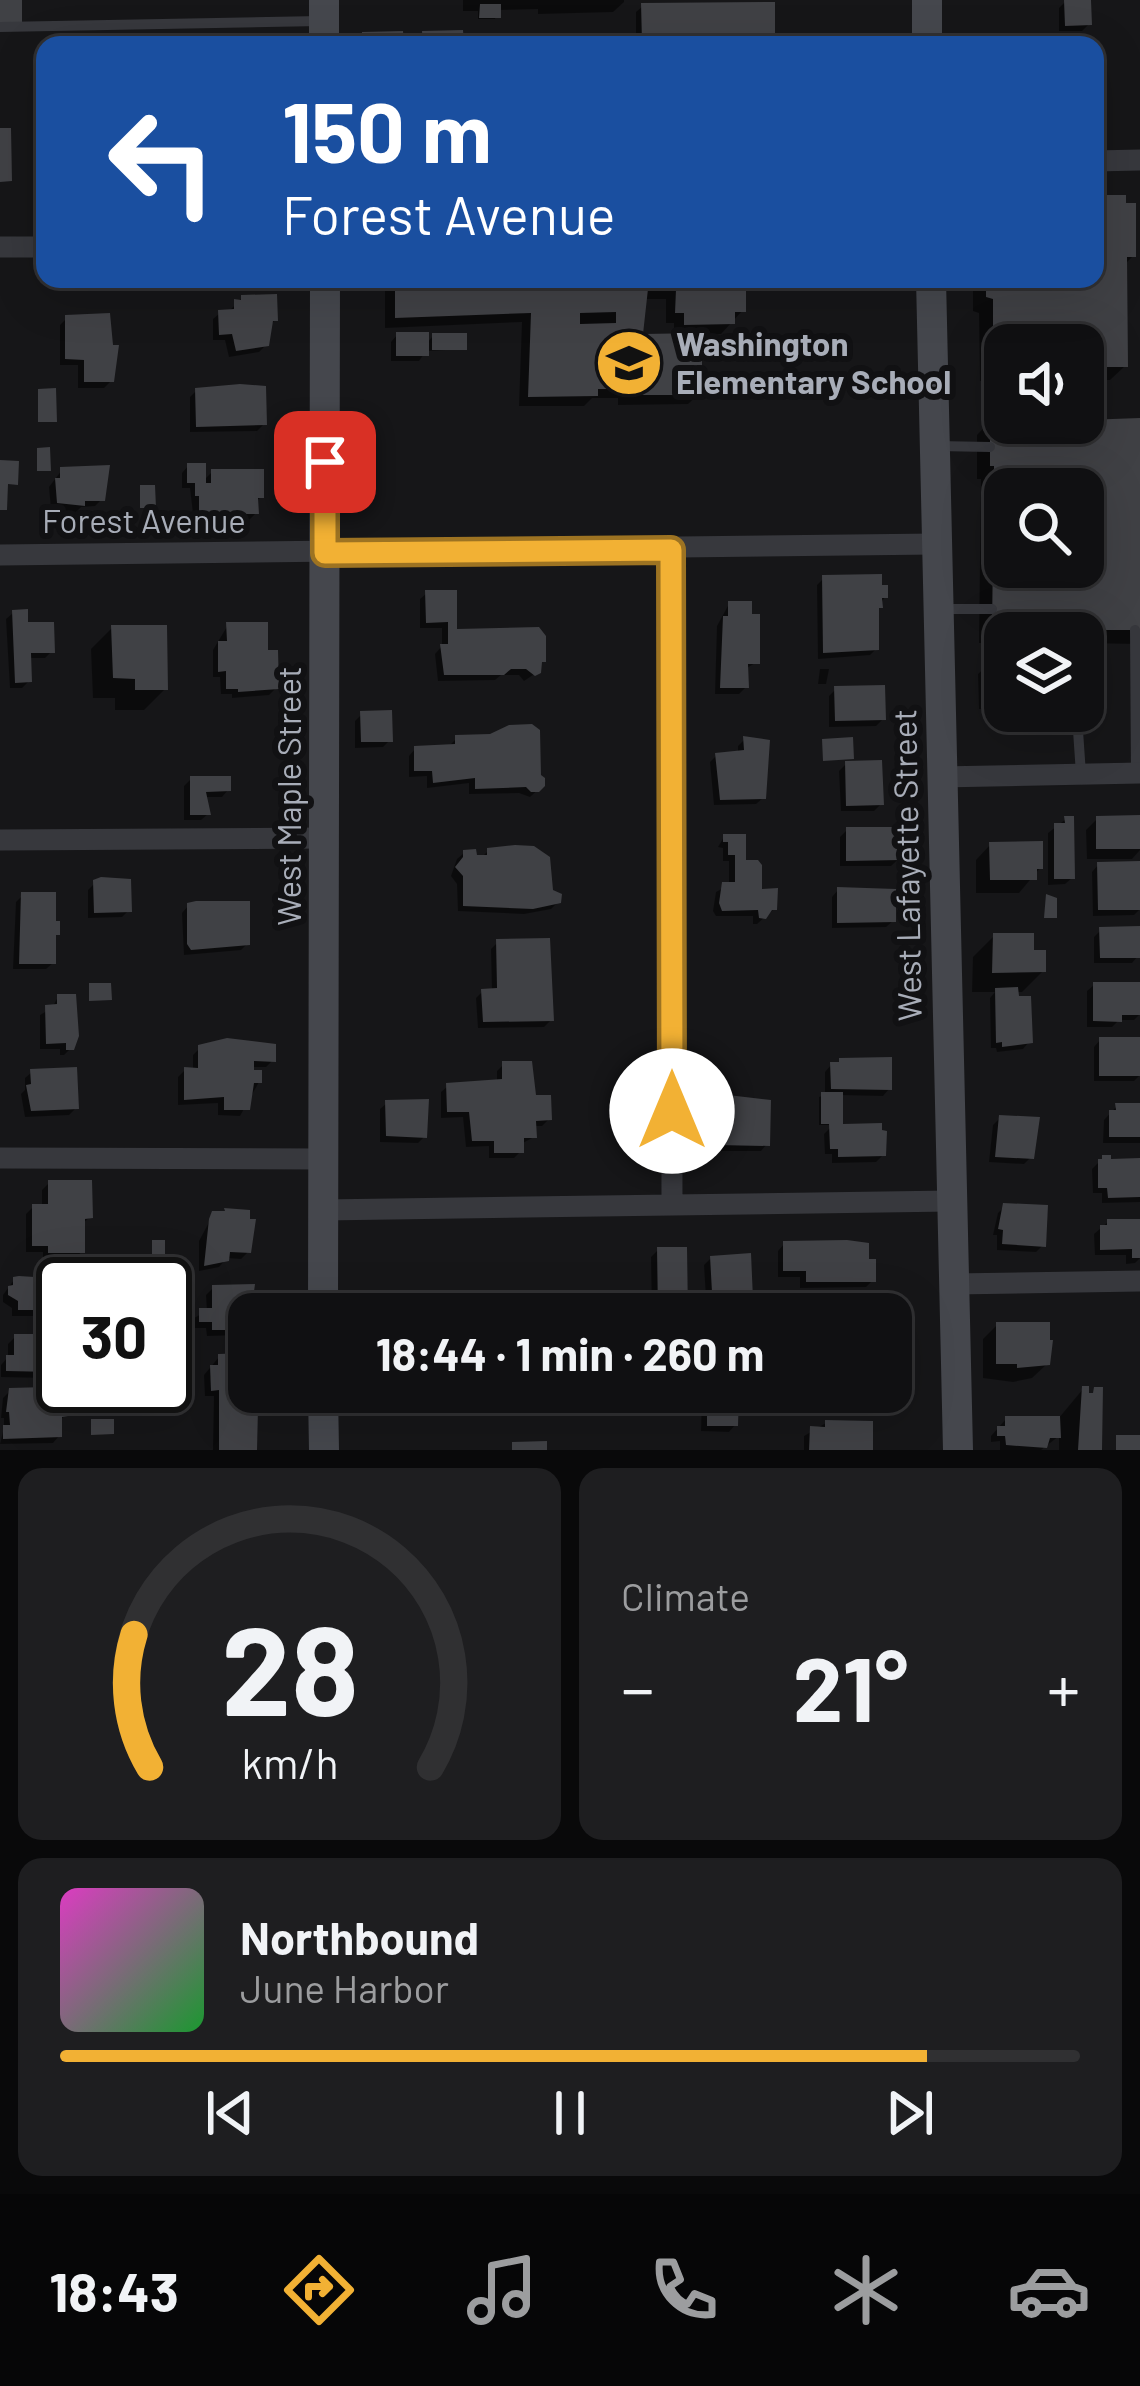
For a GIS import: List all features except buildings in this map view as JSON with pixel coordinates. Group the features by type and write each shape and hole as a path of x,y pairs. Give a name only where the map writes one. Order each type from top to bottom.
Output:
{"street":[{"path":"927,0 927,36"},
{"path":"1104,161 1140,160"},
{"path":"0,247 36,247"},
{"name":"West Maple Street","path":"323,1293 325,288"},
{"name":"West Lafayette Street","path":"931,288 958,1450"},
{"name":"Forest Avenue","path":"0,555 936,544"},
{"path":"671,550 672,1204"},
{"path":"940,777 1138,773"},
{"path":"0,840 325,838"},
{"path":"0,1158 323,1159"},
{"path":"323,1210 952,1202"},
{"path":"953,1284 1140,1281"},
{"path":"323,1413 324,1450"}],"lane":[{"path":"0,27 324,22"},
{"path":"934,446 990,447"},
{"path":"937,609 992,609"},
{"path":"1135,630 1138,773"},
{"path":"1078,732 1082,774"}],"place":[{"name":"Washington Elementary School","path":"629,363"}],"route":[{"path":"325,462 325,553 671,550 672,1111"}]}
